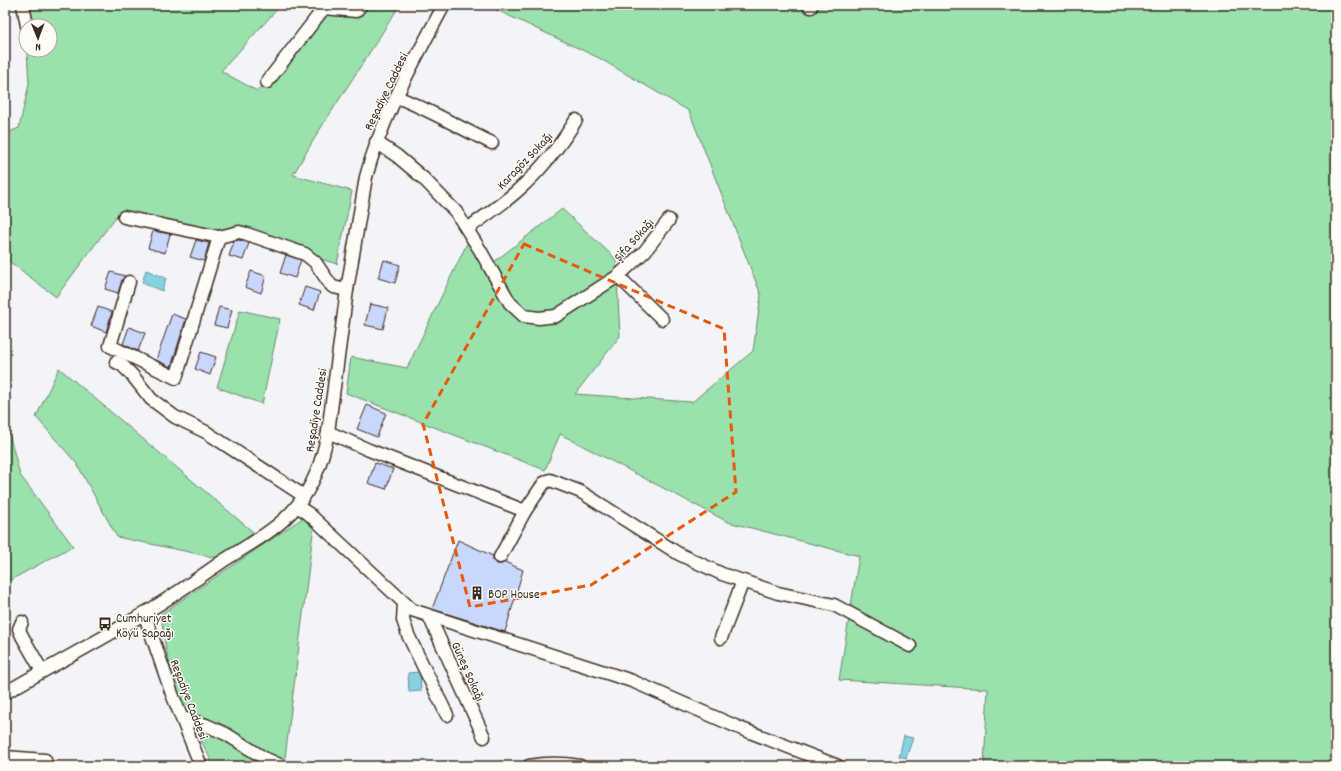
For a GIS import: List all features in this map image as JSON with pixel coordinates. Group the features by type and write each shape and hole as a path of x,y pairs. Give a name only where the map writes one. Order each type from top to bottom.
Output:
{"street":[{"path":"23,5 25,18"},
{"path":"267,82 324,8 356,11 361,5"},
{"name":"Reşadiye Caddesi","path":"201,766 144,613 277,525 297,506 319,468 328,432 347,290 366,177 376,142 444,5"},
{"path":"397,97 492,143"},
{"name":"Karagöz Sokağı","path":"467,229 517,191 561,143 576,120"},
{"name":"Şifa Sokağı","path":"376,142 397,156 423,178 456,212 510,303 524,316 539,318 556,316 618,276 645,251 669,220"},
{"path":"124,217 219,237 239,232 247,234 305,254 315,262 333,287 347,290"},
{"path":"128,282 110,346 176,378 219,237"},
{"path":"618,276 662,319"},
{"path":"116,362 122,365 132,375 151,399 174,416 206,432 304,496"},
{"path":"328,432 369,450 525,510"},
{"path":"500,557 525,510 544,483 550,480 555,481 581,492 679,554 722,574 778,593 834,605 910,646"},
{"path":"297,506 309,514 412,610 632,681 742,729 838,766"},
{"path":"721,638 743,581"},
{"path":"404,603 403,620 408,635 447,715"},
{"path":"5,693 144,613"},
{"name":"Güneş Sokağı","path":"429,616 484,737"},
{"path":"22,622 19,629 42,671"},
{"path":"182,718 206,724 226,734 264,758 282,766"},
{"path":"5,757 45,760 47,766"},
{"path":"529,766 563,763 580,766"}],"highlighted area":[{"path":"524,244 724,329 736,492 591,585 470,607 423,424"}],"green space":[{"path":"24,5 281,5 221,71 257,91 322,13 347,17 355,5 400,5 317,134 293,175 352,191 337,264 230,231 118,214 56,297 9,261 5,262 5,134 19,128 29,84 27,58 58,58 58,18 25,18"},
{"path":"486,5 1336,5 1336,766 984,766 988,689 839,680 859,556 728,522 560,434 545,470 346,393 351,357 407,368 472,233 494,262 562,209 616,259 620,336 575,394 692,402 753,351 761,295 689,111 599,58"},
{"path":"240,310 280,319 262,404 217,387"},
{"path":"59,368 259,537 218,558 117,537 77,464 36,417"},
{"path":"5,418 20,475 73,546 5,583"},
{"path":"316,509 284,766 214,766 177,693 166,650 161,614"}],"water":[{"path":"146,270 166,278 162,291 142,283"},
{"path":"420,672 421,691 409,692 408,673"},
{"path":"904,736 913,738 906,758 899,756"}],"building":[{"path":"153,231 170,234 165,253 148,248"},
{"path":"196,240 209,243 204,261 190,257"},
{"path":"239,240 249,243 243,260 229,256 234,241"},
{"path":"286,255 301,260 295,278 280,273"},
{"path":"384,260 400,265 395,283 378,278"},
{"path":"251,271 266,276 261,293 245,287"},
{"path":"111,272 125,276 122,280 118,293 105,289"},
{"path":"305,287 320,292 314,310 299,305"},
{"path":"370,304 388,308 383,329 365,325"},
{"path":"98,307 112,312 106,332 91,326"},
{"path":"219,307 232,310 227,328 214,325"},
{"path":"172,314 186,319 171,367 156,360"},
{"path":"129,327 145,333 138,351 123,344"},
{"path":"201,352 216,357 210,375 195,369"},
{"path":"367,405 386,413 377,437 357,429"},
{"path":"375,463 393,469 386,489 368,483"},
{"name":"BOP House","path":"458,540 493,556 493,561 497,564 505,562 523,570 505,632 432,609"}],"place":[{"name":"BOP House","path":"477,593"},
{"name":"Cumhuriyet Köyü Sapağı","path":"105,624"}]}
